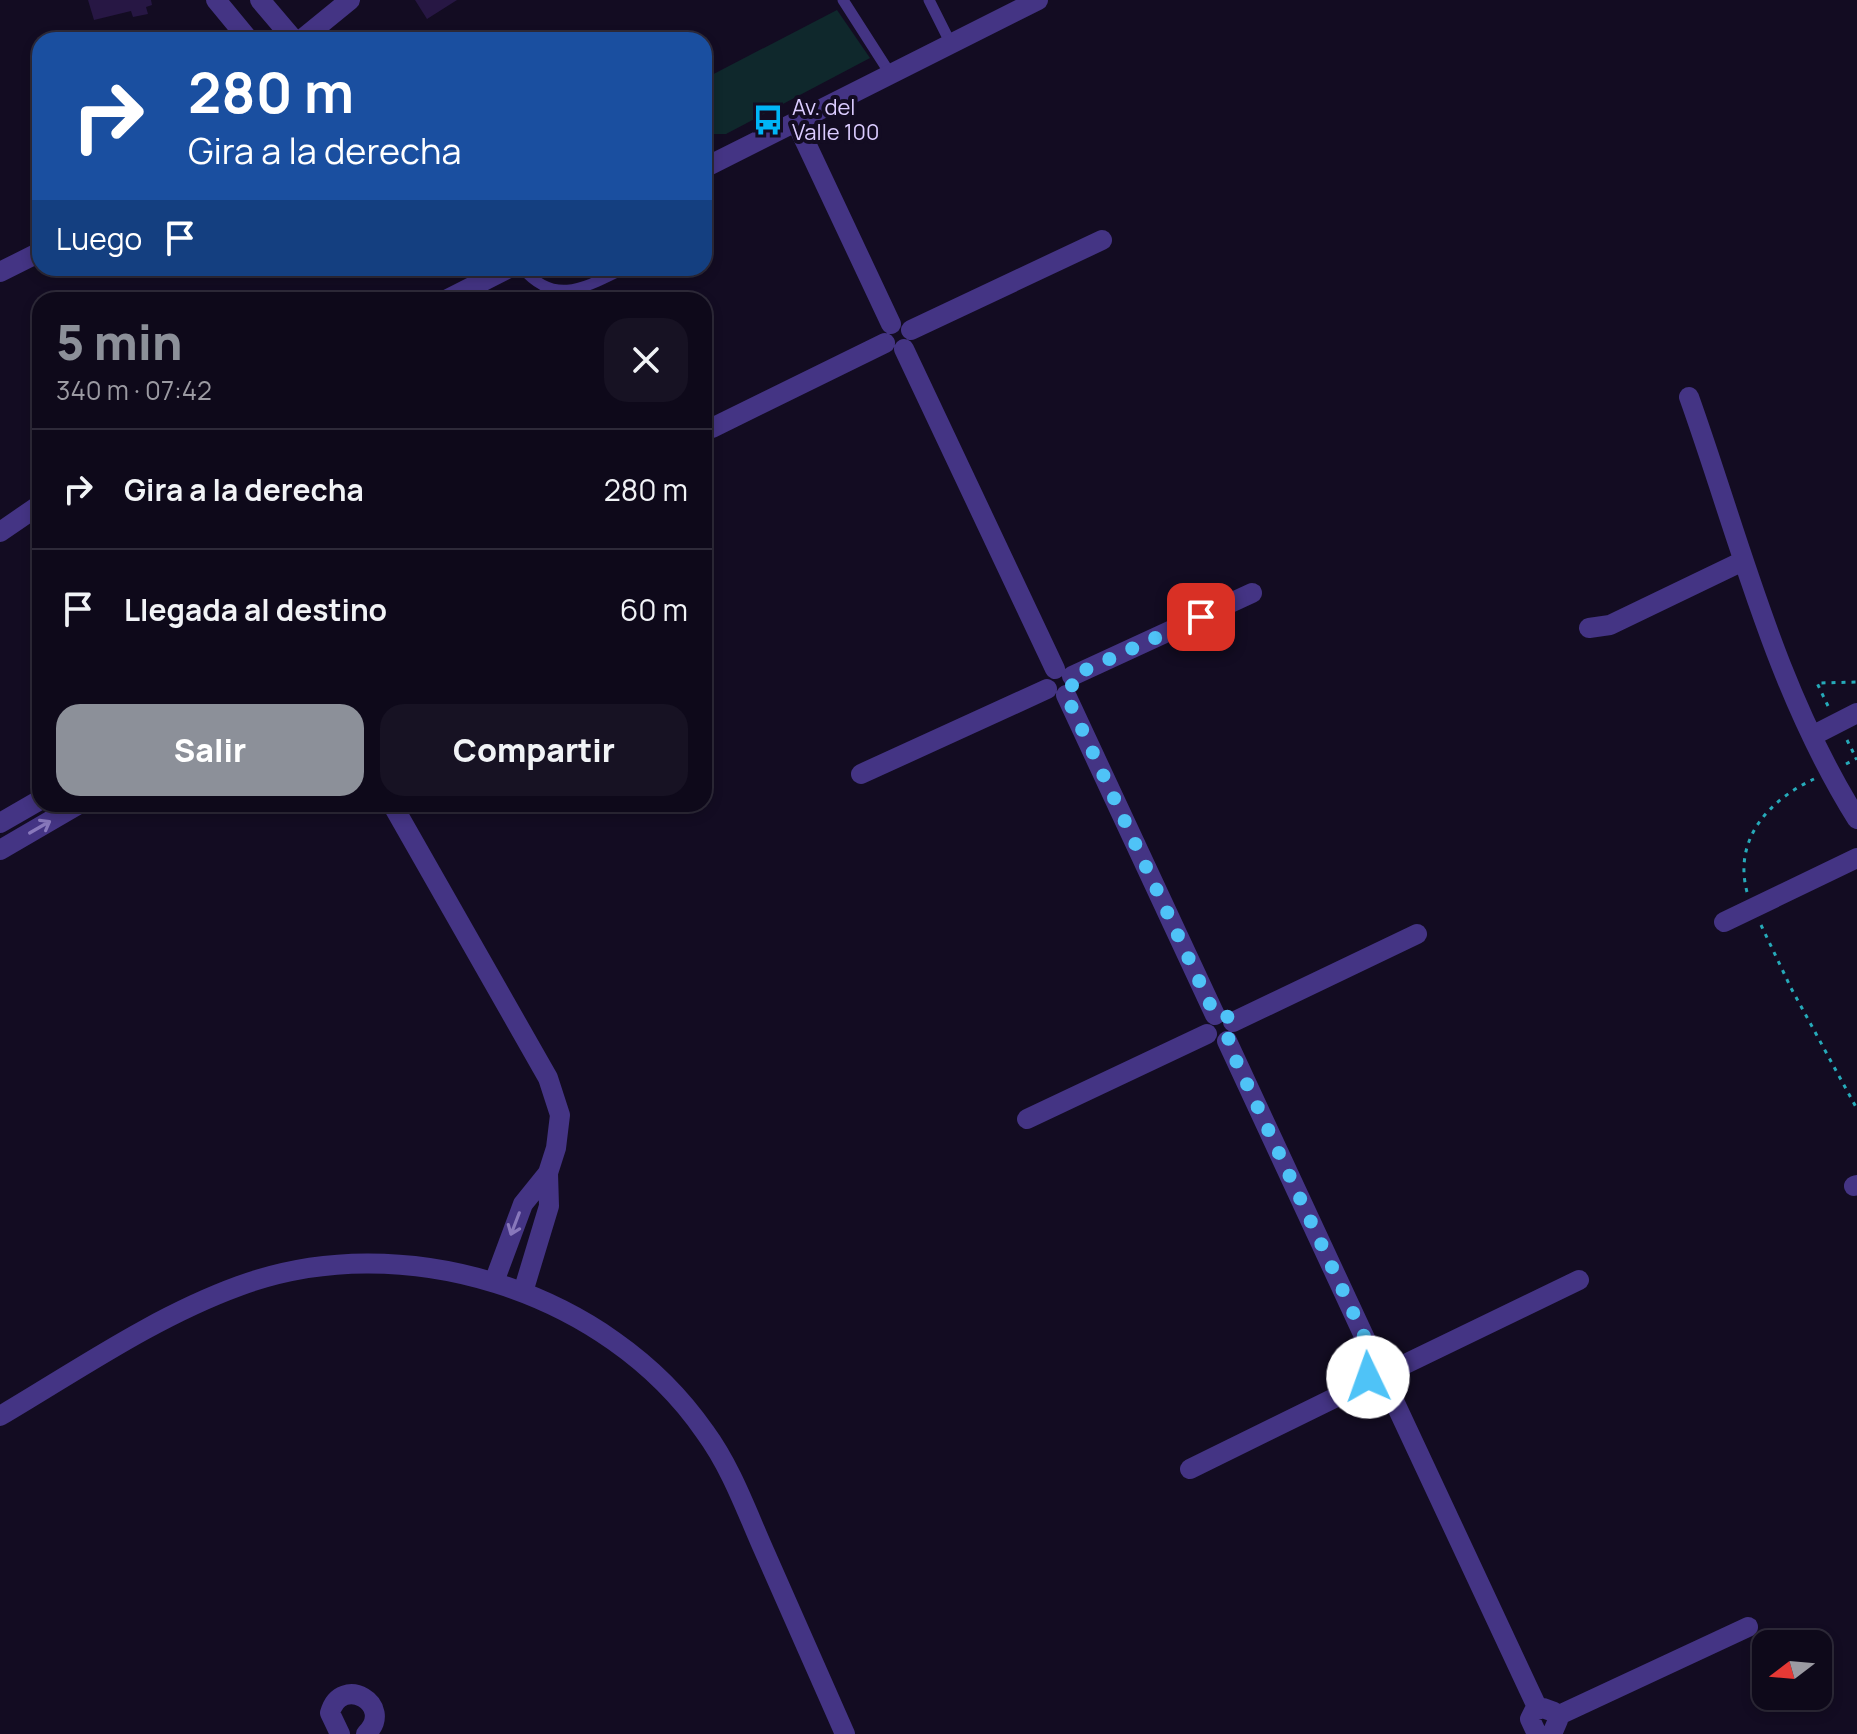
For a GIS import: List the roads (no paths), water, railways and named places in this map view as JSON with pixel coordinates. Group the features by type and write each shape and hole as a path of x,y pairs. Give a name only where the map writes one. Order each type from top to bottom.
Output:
{"street":[{"path":"216,0 242,32"},
{"path":"260,0 287,32"},
{"path":"311,32 350,0"},
{"path":"712,161 796,122 1038,0"},
{"path":"796,122 1382,1375 1539,1726 1748,1627"},
{"path":"712,428 1102,240"},
{"path":"0,272 32,256"},
{"path":"462,292 493,276"},
{"path":"1689,397 1781,670 1830,772 1857,819"},
{"path":"0,521 32,508"},
{"path":"0,532 32,510"},
{"path":"1589,628 1610,625 1743,561"},
{"path":"861,774 1252,593"},
{"path":"1812,736 1857,713"},
{"path":"0,823 32,805"},
{"path":"0,850 65,812"},
{"path":"397,812 554,1089 560,1126 548,1173 549,1206 523,1292"},
{"path":"1724,922 1857,858"},
{"path":"1027,1119 1417,934"},
{"path":"494,1282 523,1204 548,1173"},
{"path":"0,1416 173,1315 269,1277 326,1267 398,1266 446,1271 523,1292 572,1316 621,1348 661,1382 705,1430 726,1467 845,1734"},
{"path":"1190,1469 1579,1280"},
{"path":"340,1734 331,1721 332,1705 341,1696 357,1693 368,1699 375,1711 375,1719 366,1734"}],"lane":[{"path":"843,0 891,75"},
{"path":"929,0 951,44"},
{"path":"529,276 537,285 563,291 582,289 609,276"}],"place":[{"name":"Av. del Valle 100","path":"768,120"}]}
